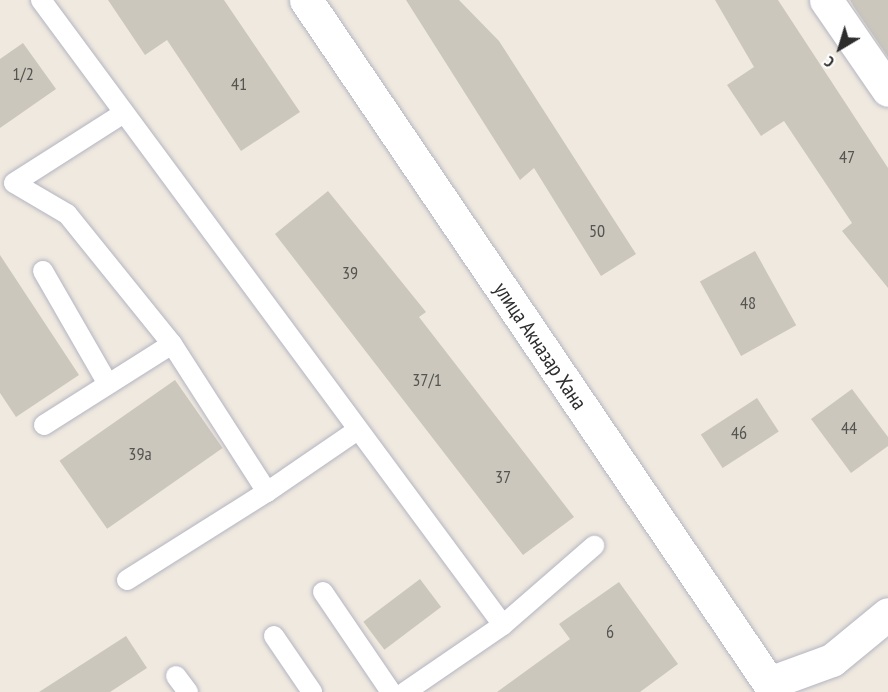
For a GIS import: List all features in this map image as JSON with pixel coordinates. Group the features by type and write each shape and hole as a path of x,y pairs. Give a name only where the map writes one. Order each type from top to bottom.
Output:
{"main road":[{"name":"улица Акназар Хана","path":"306,0 772,688"},
{"path":"826,0 888,90"},
{"path":"772,688 832,660 888,614"}],"lane":[{"path":"41,0 356,431 503,625"},
{"path":"124,112 14,183 67,214 172,344 267,492"},
{"path":"43,271 108,384"},
{"path":"44,425 172,344"},
{"path":"127,580 267,492 356,431"},
{"path":"405,692 503,625 594,546"},
{"path":"323,592 391,692"},
{"path":"274,636 312,692"},
{"path":"176,676 188,692"}],"building":[{"path":"108,0 224,0 300,112 241,151 167,40 145,55"},
{"path":"406,0 459,0 499,41 636,254 601,276 534,168 520,180"},
{"path":"715,0 778,0 888,168 888,288 842,231 852,223 784,121 761,136 727,85 754,67"},
{"path":"850,0 888,0 888,57 854,7"},
{"path":"23,43 56,89 0,128 0,59"},
{"path":"328,191 426,312 419,317 574,517 523,555 275,234"},
{"path":"755,251 796,325 741,356 700,282"},
{"path":"0,255 79,375 16,417 0,393"},
{"path":"175,380 223,448 107,529 59,461"},
{"path":"852,389 888,437 888,446 851,473 811,419"},
{"path":"757,398 779,432 723,468 701,434"},
{"path":"420,579 441,607 384,650 363,622"},
{"path":"619,582 678,664 640,692 497,692 570,639 559,624"},
{"path":"126,636 147,668 110,692 39,692"}]}
